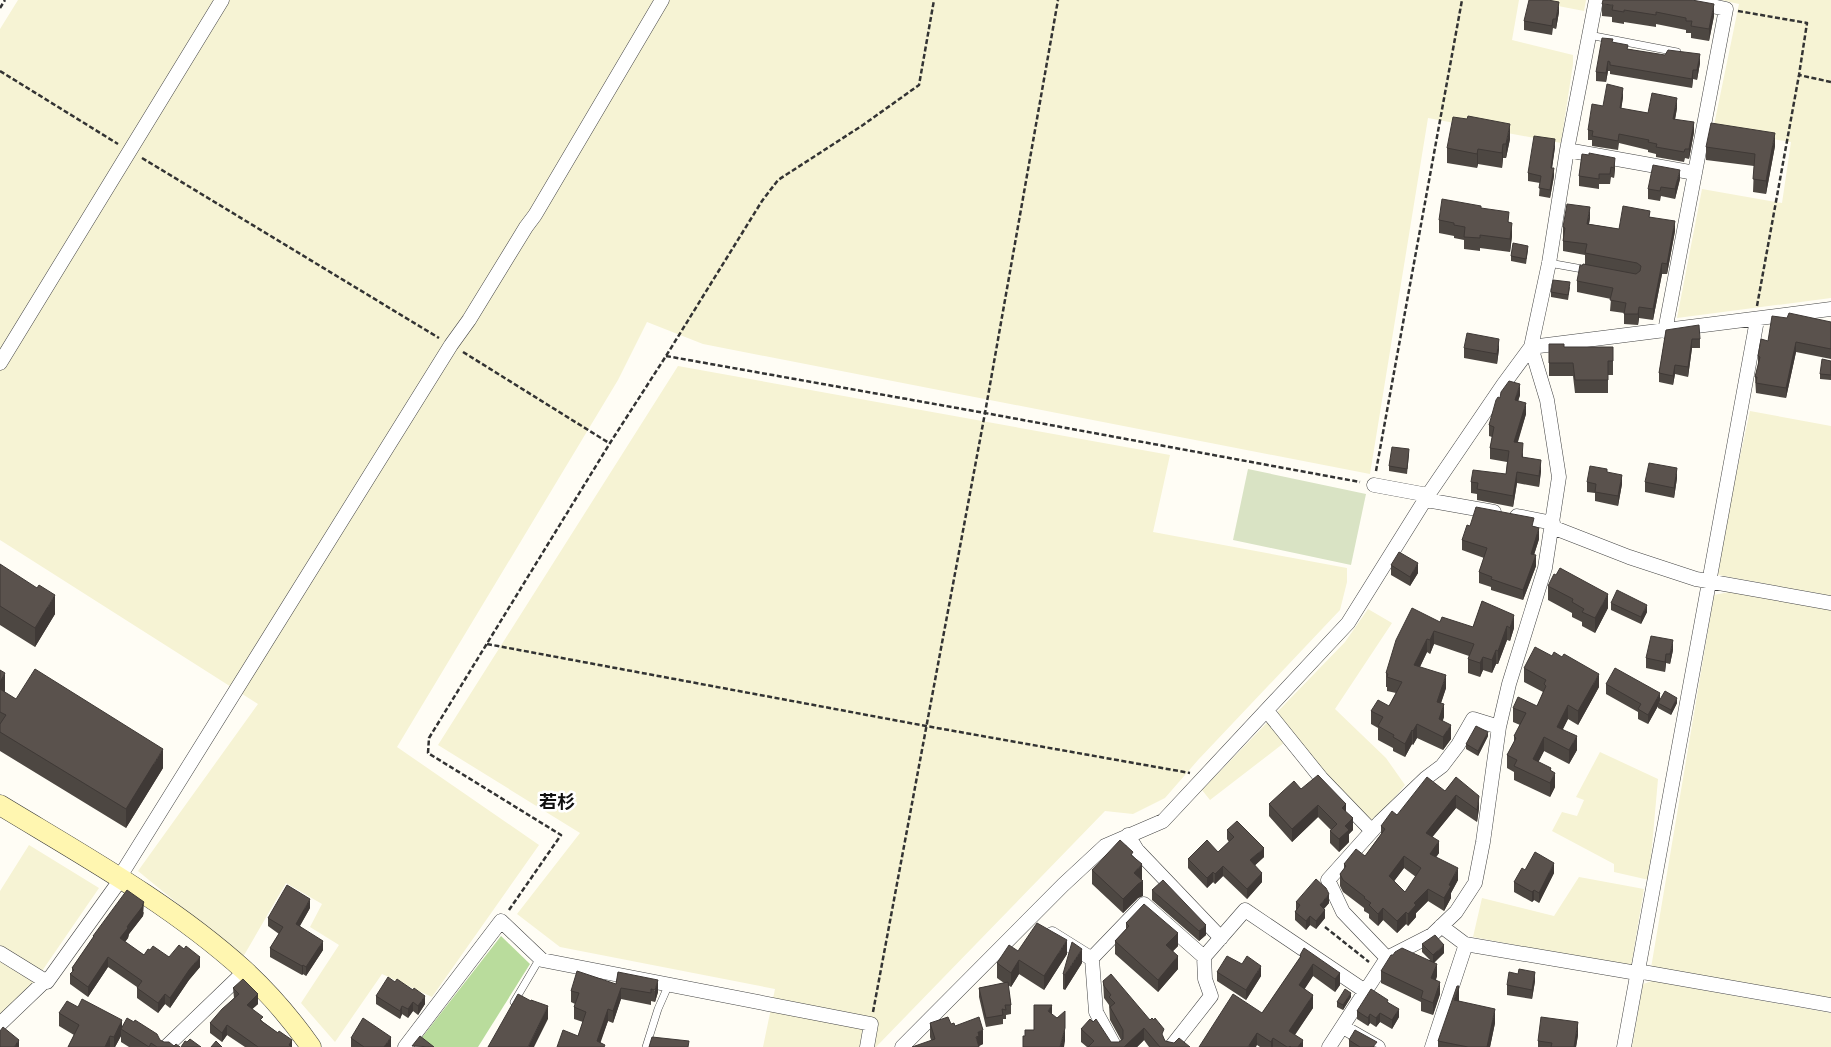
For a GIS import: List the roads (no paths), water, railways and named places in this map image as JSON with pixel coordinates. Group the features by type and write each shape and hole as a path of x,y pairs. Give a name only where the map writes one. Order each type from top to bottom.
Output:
{"street":[{"path":"0,363 222,0"},
{"path":"0,1024 46,980 48,982 120,878 451,345 469,320 535,215 662,0"},
{"path":"902,1047 1028,920 1105,846 1163,821 1348,623 1427,498 1503,385 1531,347 1549,263 1567,150 1596,0"},
{"path":"1664,331 1726,9 1683,0"},
{"path":"1567,150 1694,173"},
{"path":"1531,347 1757,320 1831,309"},
{"path":"1624,1047 1757,320"},
{"path":"1329,1047 1387,958 1432,935 1456,912 1475,883 1483,842 1499,727 1509,684 1545,568 1559,477 1547,400 1531,347"},
{"path":"1374,485 1553,525 1629,557 1696,579 1831,603"},
{"path":"1267,711 1321,778 1372,831"},
{"path":"1387,958 1343,912 1328,880 1372,831 1426,778 1442,766 1458,745 1472,719 1499,727"},
{"path":"0,805 120,878 185,921 245,971 294,1024 311,1047"},
{"path":"1128,835 1137,850 1221,938"},
{"path":"1092,958 1144,904 1204,957"},
{"path":"1171,1047 1211,996 1205,979 1204,957 1245,910 1365,991"},
{"path":"1028,920 1092,958 1094,962 1096,1012 1115,1047"},
{"path":"405,1047 500,921 542,960 870,1024 867,1047"},
{"path":"1441,926 1466,944 1831,1005"},
{"path":"1432,1047 1466,944"},
{"path":"0,953 46,980"},
{"path":"166,1047 245,971"},
{"path":"1343,1027 1378,1047"}],"lane":[{"path":"1589,35 1678,52"},
{"path":"1549,263 1597,272"},
{"path":"512,1006 540,957"},
{"path":"646,1047 658,1009 670,984"}],"district":[{"name":"若杉","path":"557,802"}]}
